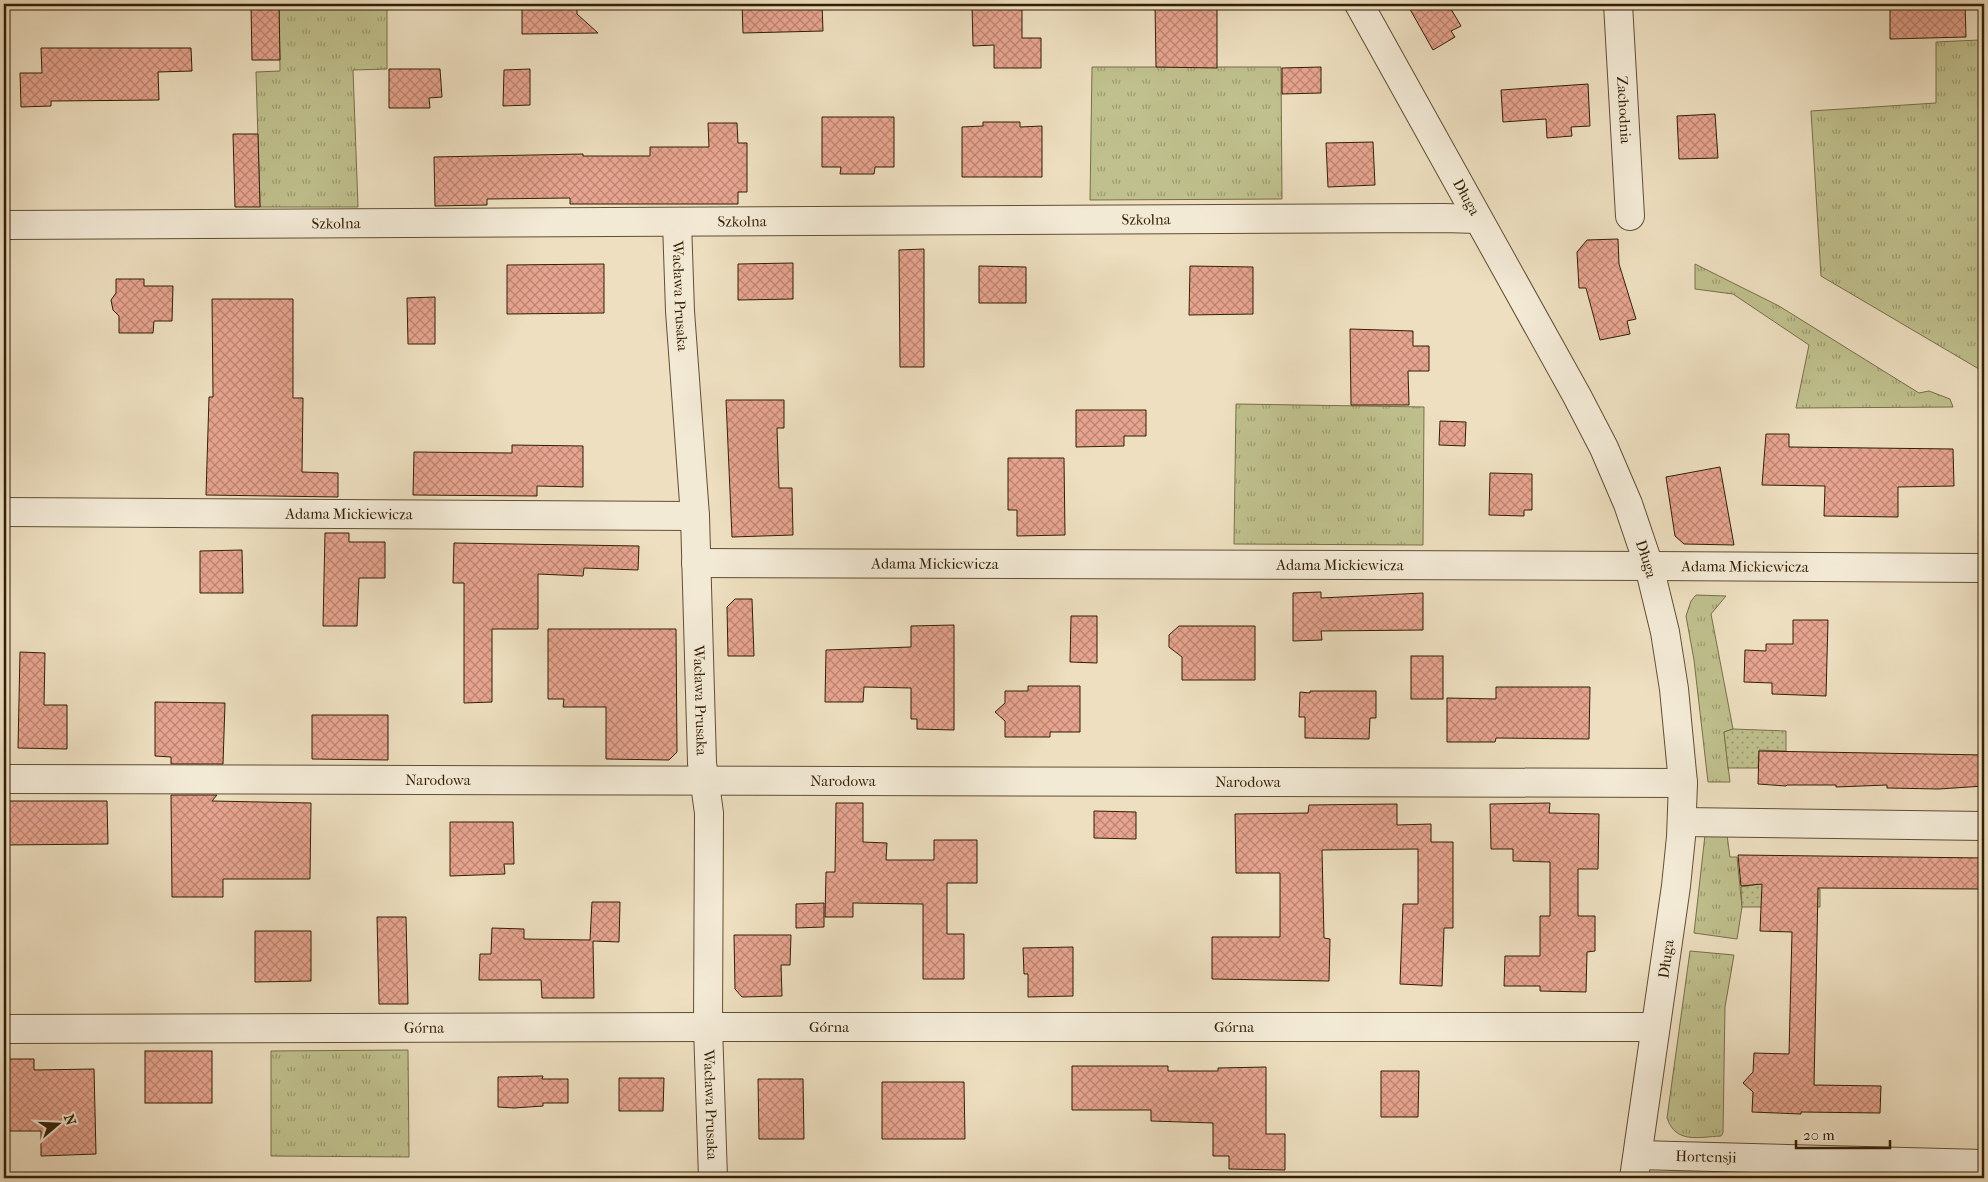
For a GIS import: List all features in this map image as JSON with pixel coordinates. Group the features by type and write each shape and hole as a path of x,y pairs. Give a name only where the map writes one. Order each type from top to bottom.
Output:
{"street":[{"name":"Długa","path":"1359,4 1604,448 1628,504 1650,566 1665,632 1674,689 1683,783 1682,822 1676,886 1636,1167"},
{"name":"Zachodnia","path":"1618,4 1630,216"},
{"name":"Szkolna","path":"4,225 1478,219"},
{"name":"Wacława Prusaka","path":"677,222 680,312 695,516 702,763 709,813 708,1026 713,1178"},
{"name":"Adama Mickiewicza","path":"4,512 695,516"},
{"name":"Adama Mickiewicza","path":"696,563 1984,568"},
{"name":"Narodowa","path":"4,779 1683,783"},
{"path":"1682,822 1984,826"},
{"name":"Górna","path":"4,1029 708,1026 1656,1026"},
{"name":"Hortensji","path":"1636,1167 1984,1164"}],"green space":[{"path":"279,4 387,4 387,69 353,70 358,207 260,207 256,72 280,71"},
{"path":"1979,40 1984,247 1984,372 1821,276 1811,111 1936,103 1936,42"},
{"path":"1092,67 1281,67 1282,199 1090,200"},
{"path":"1695,264 1779,306 1919,393 1929,391 1950,399 1953,407 1796,408 1809,345 1733,294 1695,289"},
{"path":"1236,404 1424,407 1423,545 1234,544"},
{"path":"1696,595 1726,596 1711,614 1733,729 1724,732 1730,782 1708,782 1694,660 1686,616 1691,601"},
{"path":"1733,729 1786,731 1786,751 1759,750 1758,768 1728,768 1724,732"},
{"path":"1705,835 1727,835 1730,857 1737,857 1742,907 1737,939 1694,933"},
{"path":"1759,861 1793,888 1820,889 1820,907 1742,907 1741,887 1759,884"},
{"path":"1690,951 1734,955 1725,1007 1723,1133 1721,1136 1696,1138 1682,1135 1676,1132 1667,1118"},
{"path":"408,1050 409,1157 271,1156 271,1051"}],"building":[{"path":"251,4 279,4 280,60 252,60"},
{"path":"522,4 577,4 577,14 598,33 522,34"},
{"path":"742,4 822,4 823,31 743,33"},
{"path":"972,4 1022,4 1022,38 1041,38 1041,68 994,68 994,45 973,46"},
{"path":"1155,4 1217,4 1217,68 1156,67"},
{"path":"1407,4 1448,4 1461,26 1451,31 1455,37 1433,50"},
{"path":"1890,4 1965,4 1966,37 1890,39"},
{"path":"41,48 191,48 192,71 158,72 159,100 51,101 51,106 21,107 20,73 42,73"},
{"path":"1321,67 1321,93 1282,94 1282,68"},
{"path":"389,69 440,69 442,97 429,98 430,108 389,108"},
{"path":"530,69 530,105 503,106 504,70"},
{"path":"1588,84 1590,126 1571,127 1572,136 1547,138 1546,119 1503,122 1501,90"},
{"path":"1715,114 1718,158 1679,159 1677,116"},
{"path":"822,117 894,117 894,167 875,167 874,174 840,174 841,167 822,167"},
{"path":"983,122 1020,122 1020,127 1042,126 1042,177 962,177 962,127 983,126"},
{"path":"708,123 737,123 738,143 747,143 747,192 738,192 738,204 570,204 570,198 487,199 487,205 435,206 434,157 583,154 583,156 650,156 650,147 709,147"},
{"path":"233,134 258,134 260,207 235,207"},
{"path":"1373,142 1375,185 1328,187 1326,143"},
{"path":"1618,239 1619,264 1636,319 1627,321 1630,334 1600,340 1586,288 1579,288 1577,252 1587,240"},
{"path":"924,249 924,367 900,367 899,250"},
{"path":"793,263 793,299 738,300 738,264"},
{"path":"604,264 604,313 507,314 507,265"},
{"path":"979,266 1026,267 1026,303 979,303"},
{"path":"1190,266 1253,267 1253,314 1189,315"},
{"path":"116,279 144,279 144,286 173,286 172,321 154,321 153,333 119,333 119,316 113,310 111,300 116,293"},
{"path":"435,297 435,344 408,344 407,298"},
{"path":"212,299 293,299 293,398 303,398 302,472 338,473 338,497 206,495 209,397 213,397"},
{"path":"1350,329 1413,331 1413,346 1429,346 1429,371 1408,371 1409,405 1351,405"},
{"path":"726,400 784,400 784,428 777,428 779,488 792,488 793,535 732,537"},
{"path":"1076,410 1146,410 1146,436 1124,436 1124,446 1076,447"},
{"path":"1440,421 1466,422 1465,446 1439,445"},
{"path":"1766,434 1789,434 1789,447 1953,449 1954,486 1898,487 1898,517 1824,516 1825,486 1762,485"},
{"path":"512,445 583,446 583,487 537,486 537,496 413,495 414,452 512,453"},
{"path":"1008,458 1064,458 1065,535 1017,536 1017,510 1008,510"},
{"path":"1720,467 1734,545 1684,544 1675,536 1666,477"},
{"path":"1490,473 1532,474 1532,510 1524,510 1524,516 1489,515"},
{"path":"325,533 349,533 349,542 385,542 385,578 359,578 357,626 323,626"},
{"path":"454,543 639,546 638,570 584,568 583,576 538,574 538,629 492,629 492,702 464,703 464,583 453,583"},
{"path":"242,550 243,593 200,593 200,551"},
{"path":"1321,592 1321,598 1423,593 1423,630 1321,631 1322,640 1293,641 1293,593"},
{"path":"735,599 752,599 754,656 728,656 727,607"},
{"path":"1071,616 1097,616 1097,663 1070,662"},
{"path":"1793,620 1828,620 1826,696 1772,694 1772,683 1744,682 1745,650 1766,651 1766,644 1793,644"},
{"path":"954,625 954,730 917,729 917,719 911,719 911,688 864,687 863,702 825,702 826,650 911,647 911,626"},
{"path":"1179,626 1255,626 1255,680 1182,680 1182,657 1169,647 1169,635"},
{"path":"548,629 676,629 677,752 669,760 606,759 606,707 563,707 564,699 548,699"},
{"path":"20,652 45,653 44,705 67,705 67,749 18,748"},
{"path":"1411,656 1443,656 1443,699 1411,699"},
{"path":"1028,686 1080,686 1080,732 1050,732 1050,737 1005,737 1005,721 995,712 1005,703 1005,691 1028,691"},
{"path":"1496,687 1590,687 1589,739 1496,738 1495,742 1447,742 1447,698 1496,699"},
{"path":"1310,691 1376,691 1376,718 1370,718 1369,739 1305,738 1305,717 1299,717 1300,692 1310,693"},
{"path":"155,702 225,703 223,764 171,764 171,757 155,756"},
{"path":"312,715 388,715 388,760 312,759"},
{"path":"1759,751 1984,755 1984,786 1939,789 1887,788 1887,785 1836,787 1836,785 1786,786 1758,784"},
{"path":"171,795 217,795 212,801 311,803 310,879 223,879 223,897 172,897"},
{"path":"4,801 107,801 108,844 4,845"},
{"path":"836,803 863,803 863,842 887,843 886,860 934,860 934,840 977,840 977,883 947,883 947,934 964,934 964,979 923,979 923,904 853,903 853,917 825,917 826,872 835,872"},
{"path":"1550,803 1549,813 1599,814 1598,869 1578,869 1578,916 1595,916 1595,951 1587,952 1586,992 1540,991 1540,986 1504,986 1505,956 1540,956 1540,916 1550,916 1550,862 1513,861 1513,849 1491,849 1490,804"},
{"path":"1397,804 1397,825 1431,824 1431,842 1453,842 1453,928 1444,928 1442,986 1400,984 1403,904 1418,904 1418,849 1322,850 1324,938 1330,939 1329,981 1212,979 1212,937 1280,937 1280,873 1236,873 1235,814 1308,813 1309,805"},
{"path":"1094,811 1136,812 1136,839 1094,838"},
{"path":"450,822 513,822 514,864 504,864 505,874 450,876"},
{"path":"1738,855 1984,858 1984,889 1818,888 1814,1085 1881,1086 1880,1113 1801,1112 1801,1114 1752,1112 1753,1092 1743,1083 1753,1072 1754,1053 1789,1054 1792,932 1760,931 1762,884 1741,886"},
{"path":"592,902 620,902 619,942 593,941 594,998 542,998 541,980 479,980 480,954 491,954 492,928 524,929 524,939 590,940"},
{"path":"824,903 824,927 796,928 796,904"},
{"path":"377,917 406,917 408,1004 379,1004"},
{"path":"255,931 311,931 311,981 255,982"},
{"path":"734,935 791,935 790,965 781,965 782,996 742,997 735,989"},
{"path":"1073,947 1073,996 1028,997 1028,974 1024,974 1023,948"},
{"path":"145,1051 212,1051 212,1103 145,1103"},
{"path":"4,1059 34,1059 34,1070 94,1069 96,1154 41,1156 41,1131 4,1131"},
{"path":"1072,1066 1168,1066 1168,1071 1218,1071 1218,1068 1266,1067 1266,1134 1285,1134 1285,1170 1229,1169 1229,1156 1213,1156 1213,1123 1151,1121 1151,1110 1072,1110"},
{"path":"1381,1071 1419,1071 1418,1117 1381,1117"},
{"path":"543,1076 542,1079 568,1079 568,1103 543,1103 543,1106 514,1108 498,1107 498,1077"},
{"path":"619,1078 664,1078 663,1111 619,1111"},
{"path":"758,1079 803,1079 804,1139 759,1139"},
{"path":"882,1082 964,1082 965,1139 882,1139"}]}
